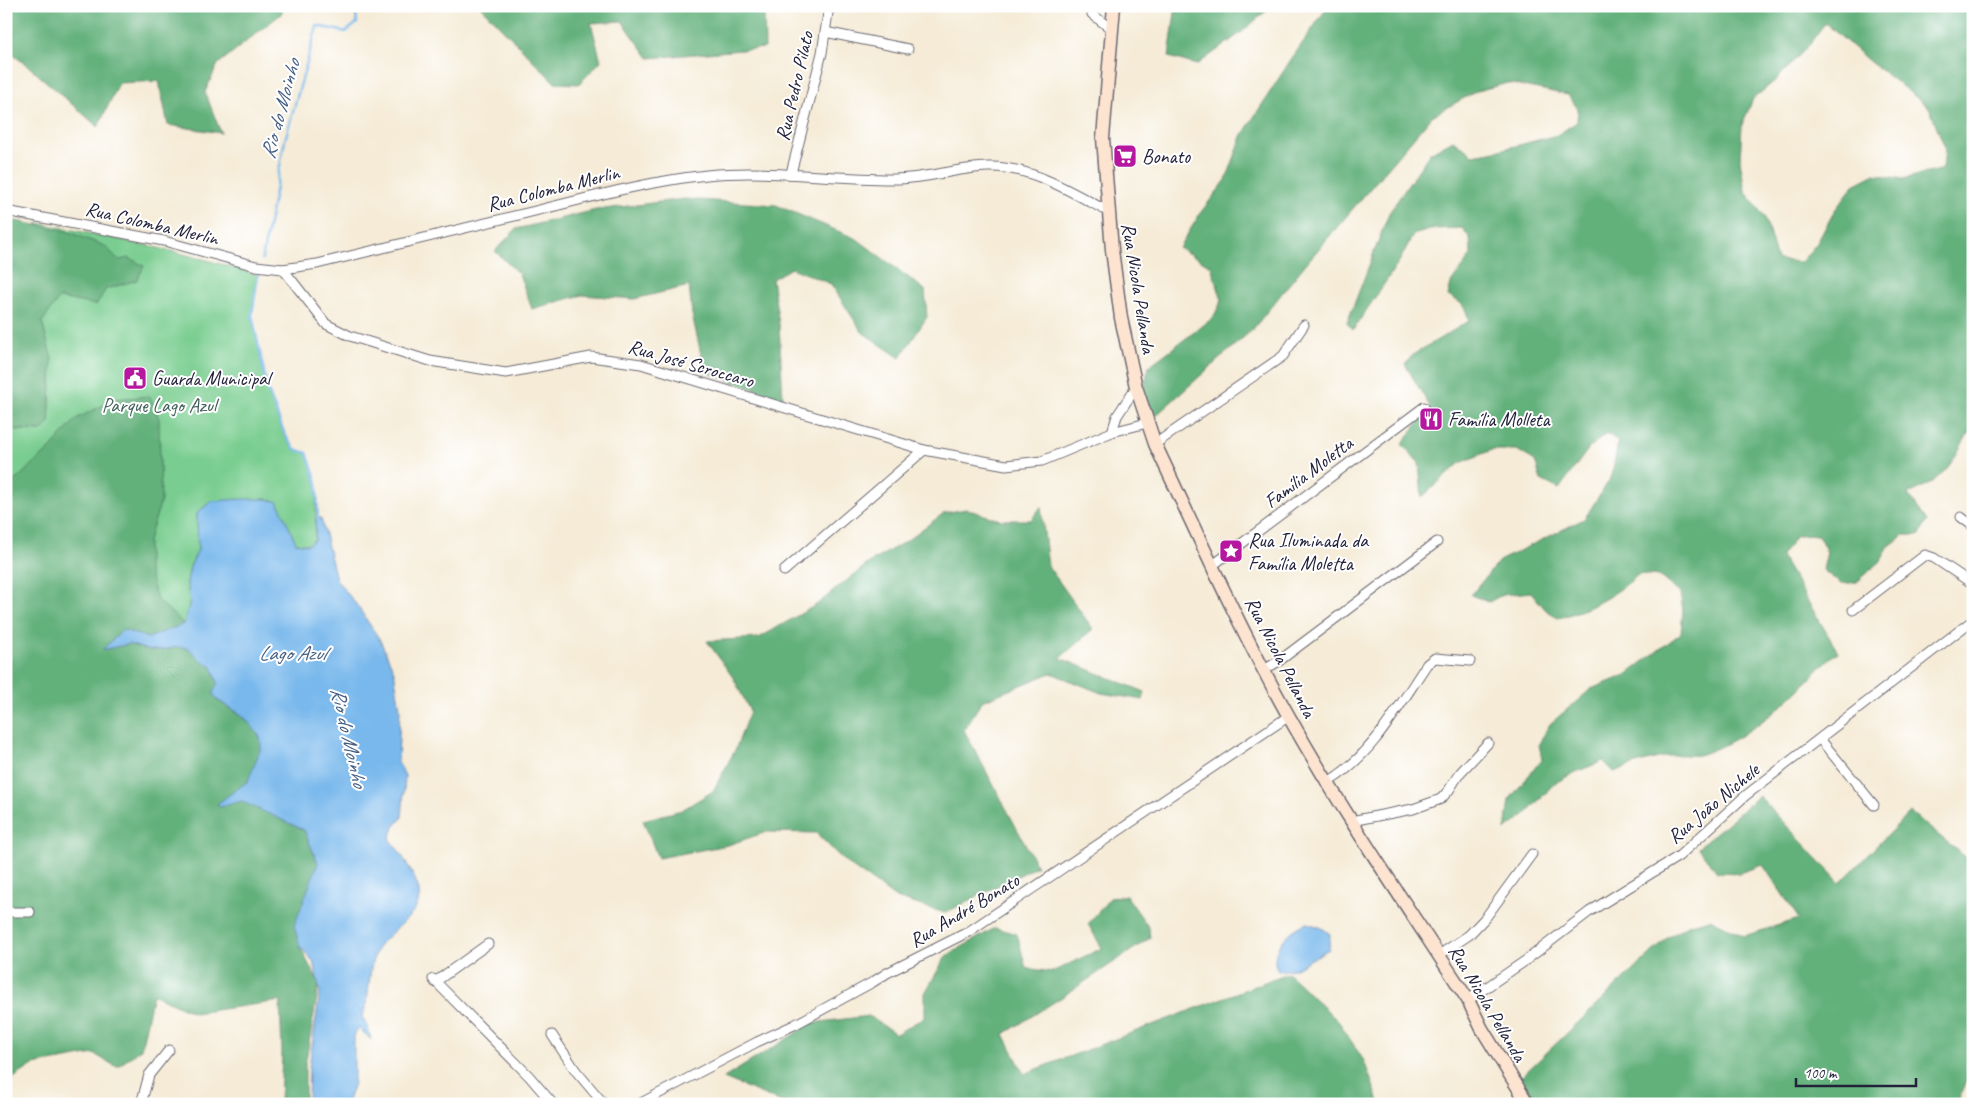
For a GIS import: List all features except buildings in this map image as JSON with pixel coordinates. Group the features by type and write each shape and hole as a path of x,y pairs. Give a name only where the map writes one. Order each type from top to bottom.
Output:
{"main road":[{"name":"Rua Nicola Pellanda","path":"1114,6 1103,138 1108,212 1121,318 1136,387 1147,423 1212,565 1289,716 1351,821 1468,1000 1482,1028 1528,1104"}],"street":[{"name":"Rua Pedro Pilato","path":"791,174 822,53 829,6"},
{"path":"1082,6 1091,10 1111,29"},
{"path":"825,32 908,49"},
{"name":"Rua Colomba Merlin","path":"6,211 164,241 245,263 283,268 317,264 636,186 709,175 754,173 895,179 918,178 986,167 1009,168 1047,180 1108,212"},
{"name":"Rua José Scroccaro","path":"283,268 326,324 350,336 430,361 506,373 591,357 641,364 924,450 1006,465 1042,461 1112,432 1147,423"},
{"path":"1155,444 1283,356 1304,325"},
{"path":"1112,432 1118,416 1136,387"},
{"name":"Família Moletta","path":"1212,565 1424,407"},
{"path":"784,571 924,450"},
{"path":"1961,517 1973,526"},
{"path":"1264,670 1279,662 1436,542"},
{"path":"1853,610 1925,555 1934,558 1973,584"},
{"name":"Rua João Nichele","path":"1468,1000 1525,961 1589,912 1679,856 1745,796 1973,620"},
{"path":"1328,782 1362,757 1427,664 1435,658 1470,661"},
{"name":"Rua André Bonato","path":"639,1104 757,1042 794,1025 887,973 968,932 1289,716"},
{"path":"1820,739 1874,805"},
{"path":"1351,821 1413,809 1441,799 1450,790 1459,774 1488,743"},
{"path":"1439,955 1469,935 1518,875 1532,854"},
{"path":"6,912 30,912"},
{"path":"488,944 434,981 529,1076 553,1104"},
{"path":"552,1035 576,1071 604,1104"},
{"path":"141,1104 149,1075 169,1050"}],"green space":[{"path":"6,6 284,6 281,14 218,64 205,92 221,133 168,125 159,81 119,83 98,127 27,65 6,50"},
{"path":"480,6 764,6 765,48 649,58 622,21 591,23 601,61 579,84 555,83"},
{"path":"1179,6 1272,6 1242,32 1197,65 1169,57 1175,12"},
{"path":"1330,6 1973,6 1973,430 1942,474 1908,494 1927,521 1920,535 1904,535 1888,547 1881,561 1857,582 1841,584 1823,570 1827,552 1818,535 1796,536 1781,556 1838,652 1778,708 1754,727 1729,742 1699,755 1676,755 1660,758 1614,772 1603,761 1555,783 1526,814 1505,830 1509,800 1542,759 1539,744 1550,724 1591,689 1626,675 1681,633 1683,610 1680,593 1659,576 1639,574 1621,589 1602,601 1558,618 1545,609 1531,592 1502,595 1489,602 1471,595 1499,561 1584,519 1612,476 1618,442 1607,433 1589,448 1559,489 1541,480 1535,461 1517,450 1492,450 1460,463 1422,497 1419,463 1402,444 1430,407 1405,364 1414,354 1469,321 1462,305 1448,296 1451,283 1471,255 1470,238 1462,228 1433,229 1413,235 1399,262 1353,330 1347,323 1389,213 1430,153 1453,140 1473,155 1557,135 1577,122 1578,109 1568,95 1508,83 1477,91 1432,116 1253,329 1152,419 1143,392 1149,366 1213,318 1222,300 1211,266 1179,248 1201,212 1226,180 1243,134 1326,9","holes":["1825,23 1870,62 1929,107 1945,148 1943,169 1903,179 1875,174 1854,185 1835,210 1817,243 1801,262 1777,260 1765,218 1745,191 1740,160 1742,125 1753,99 1777,79 1808,46"]},
{"path":"684,199 776,205 857,239 925,290 927,317 900,358 862,332 831,284 791,268 772,279 779,324 783,399 705,372 692,314 689,286 634,299 582,295 532,309 519,274 495,251 516,229 596,210"},
{"path":"6,219 66,231 105,246 119,260 129,258 144,266 137,280 106,289 96,305 59,298 42,322 52,360 49,424 41,431 6,429"},
{"name":"Parque Lago Azul","path":"38,223 176,252 258,275 252,315 268,391 285,435 295,449 307,453 317,483 315,539 308,545 296,543 277,502 267,499 212,501 197,513 198,550 190,567 187,583 190,602 184,624 148,638 6,765 6,429 41,431 49,424 52,360 29,288"},
{"path":"150,396 159,419 161,501 148,541 148,568 157,600 184,624 148,638 123,630 103,649 129,644 148,650 163,650 176,647 188,648 212,667 218,683 217,700 246,719 260,740 260,756 248,781 280,819 304,830 318,863 300,947 319,984 305,1066 305,1104 280,1104 282,1052 280,1001 194,1013 153,994 141,1049 117,1067 94,1054 33,1065 6,1083 6,492 12,483 51,448 76,419 115,399"},
{"path":"1041,507 1048,566 1093,629 1060,658 1145,692 1143,700 1101,693 1051,673 982,701 964,730 1037,866 945,913 896,898 845,862 816,833 766,832 728,845 658,858 643,820 682,810 713,791 736,748 750,711 734,679 707,641 759,638 816,605 869,563 906,541 944,513 966,509 1000,520 1031,520"},
{"path":"1759,796 1840,883 1910,812 1973,863 1973,1067 1957,1104 1537,1104 1520,1078 1667,938 1688,925 1710,919 1744,936 1799,919 1763,865 1739,873 1717,872 1698,848"},
{"path":"1126,895 1149,928 1150,938 1004,1034 1024,1074 1288,973 1339,1022 1364,1061 1380,1104 786,1104 724,1078 812,1023 869,1016 896,1034 925,1017 925,993 946,956 995,928 1017,934 1026,968 1052,972 1102,948 1088,924 1110,898"}],"water":[{"name":"Lago Azul","path":"267,499 278,502 296,543 308,545 315,539 316,519 321,518 336,579 356,604 380,640 394,671 400,709 398,762 405,776 402,818 394,827 390,839 411,871 417,884 419,895 417,905 412,913 380,945 375,954 367,1002 362,1017 368,1027 371,1040 358,1027 354,1037 354,1083 347,1104 308,1104 309,1067 320,991 313,961 300,947 294,926 318,863 304,830 241,801 220,807 217,804 248,781 261,748 260,737 242,715 217,700 213,693 218,683 212,667 188,648 176,647 163,650 148,650 129,644 102,650 123,630 148,638 184,624 190,602 187,583 190,567 198,550 197,513 212,501"},
{"path":"1308,923 1322,928 1330,934 1329,949 1294,969 1278,971 1275,961 1281,942 1291,932"}],"waterway":[{"name":"Rio do Moinho","path":"262,259 285,140 317,26 346,32 357,23 355,6"},
{"name":"Rio do Moinho","path":"258,275 252,315 268,391 285,435 295,449 307,453 317,483 318,520"}],"place":[{"name":"Bonato","path":"1125,156"},
{"name":"Guarda Municipal","path":"135,378"},
{"name":"Família Molleta","path":"1431,419"},
{"name":"Rua Iluminada da Família Moletta","path":"1231,551"}]}
